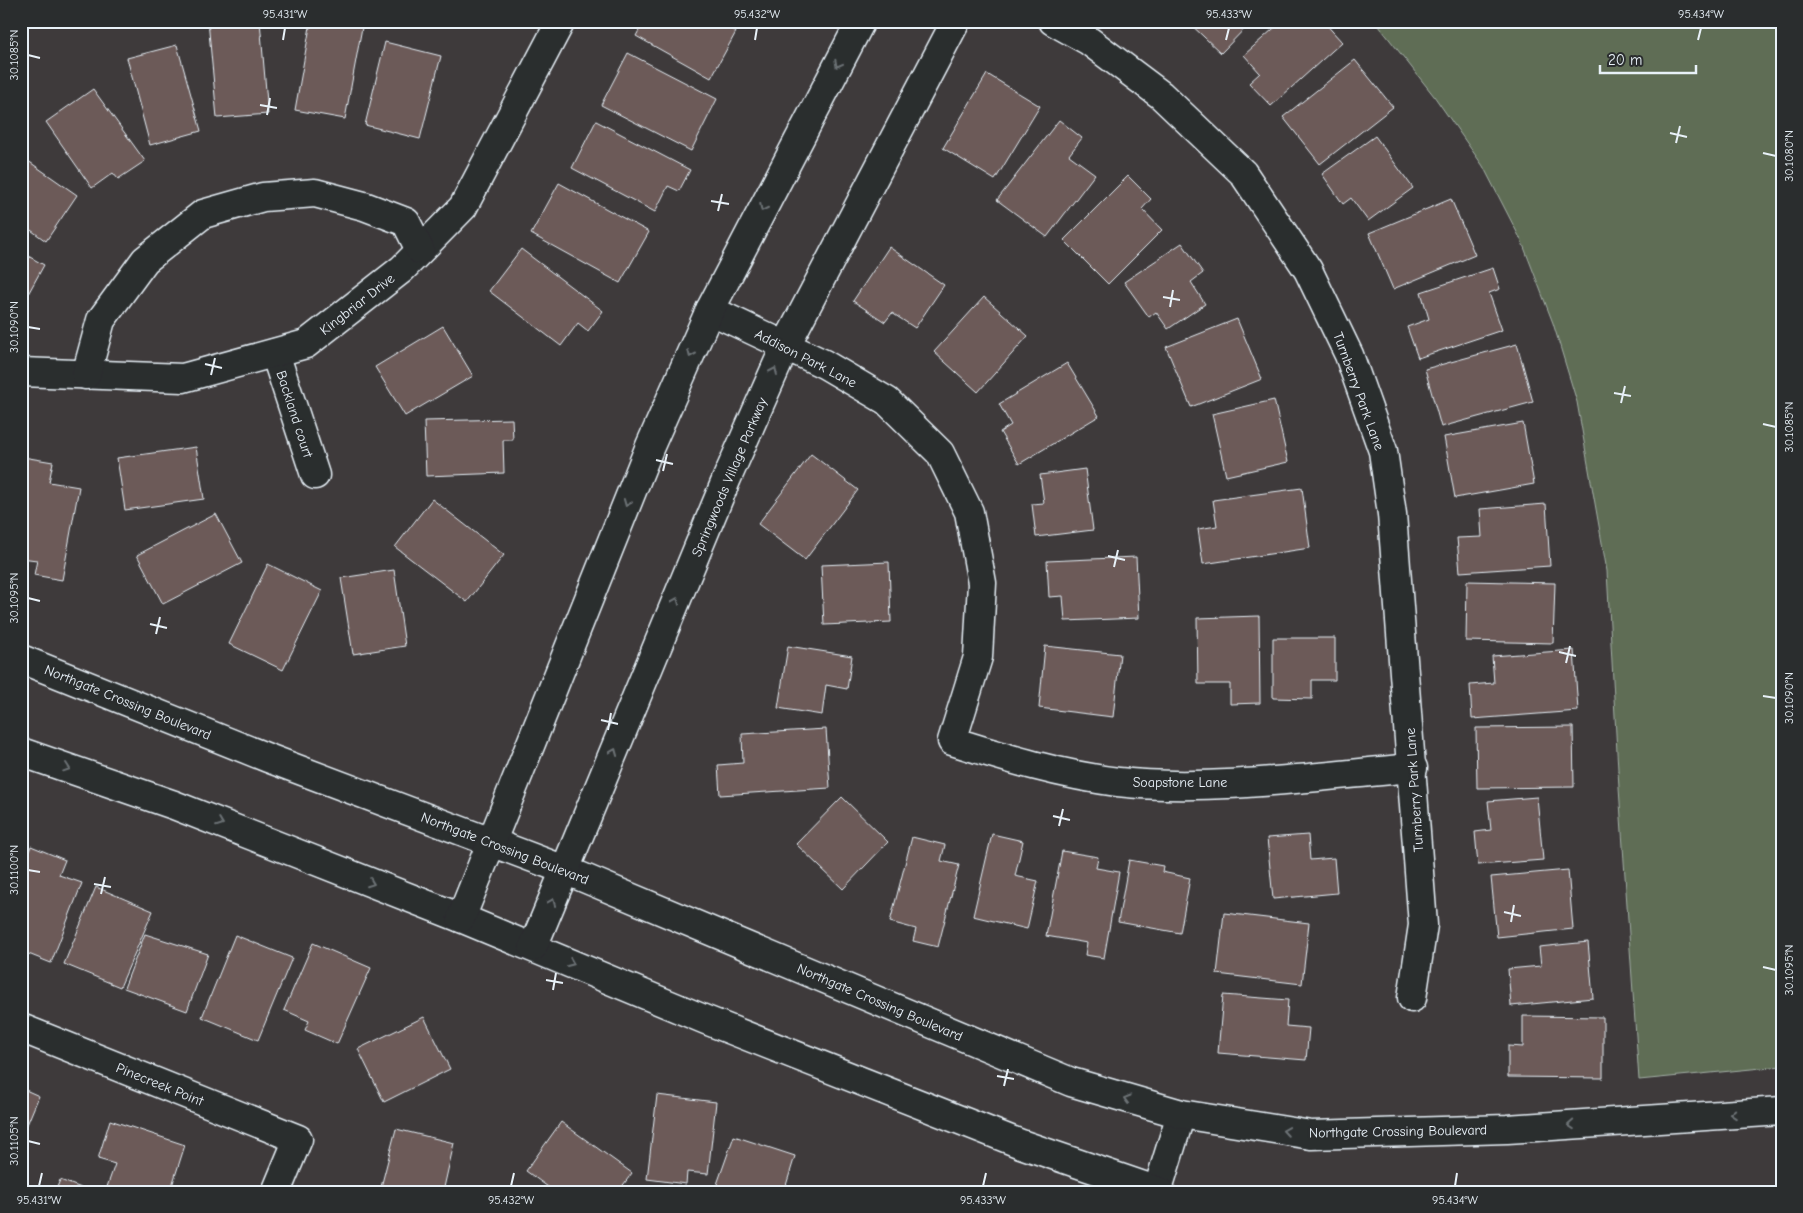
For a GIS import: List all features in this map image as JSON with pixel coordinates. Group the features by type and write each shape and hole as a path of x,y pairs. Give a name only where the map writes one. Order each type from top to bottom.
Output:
{"street":[{"name":"Kingbriar Drive","path":"21,372 183,378 306,344 402,269 463,207 561,21"},
{"path":"461,918 650,446 710,310 861,21"},
{"name":"Springwoods Village Parkway","path":"533,947 727,478 785,347 956,21"},
{"name":"Turnberry Park Lane","path":"1053,21 1089,41 1161,95 1243,173 1308,270 1349,355 1382,451 1392,514 1413,768 1423,925 1412,998"},
{"path":"86,374 101,320 145,260 203,214 263,197 315,192 364,206 406,222 420,250"},
{"name":"Addison Park Lane","path":"710,310 824,364 887,401 940,453 969,512 982,583 978,657 952,742"},
{"name":"Backland court","path":"275,353 315,475"},
{"name":"Northgate Crossing Boulevard","path":"21,659 268,758 565,870 1071,1082 1181,1114 1311,1135 1506,1129 1782,1111"},
{"name":"Soapstone Lane","path":"952,742 1034,766 1118,782 1188,784 1238,782 1413,768"},
{"path":"21,752 174,805 533,947 706,1020 1021,1144 1158,1192 1181,1114"},
{"name":"Pinecreek Point","path":"21,1028 298,1139 276,1192"}],"green space":[{"path":"1375,21 1782,21 1782,1066 1639,1080 1619,788 1607,571 1577,402 1553,323 1522,242 1483,166 1434,96"}],"building":[{"path":"208,21 260,21 268,114 217,118"},
{"path":"311,21 363,22 345,119 295,110"},
{"path":"644,21 717,21 736,32 711,78 636,36"},
{"path":"1187,21 1252,21 1221,53"},
{"path":"1282,21 1323,21 1342,42 1271,106 1249,83 1260,73 1244,55"},
{"path":"385,42 441,56 420,139 365,125"},
{"path":"177,45 201,131 150,145 127,58"},
{"path":"628,53 717,99 691,151 601,105"},
{"path":"1355,60 1393,107 1320,164 1283,117"},
{"path":"987,74 1040,106 995,180 943,148"},
{"path":"93,89 145,161 118,179 113,173 92,188 46,122"},
{"path":"1059,120 1082,138 1069,155 1095,174 1047,237 997,200"},
{"path":"596,121 690,170 679,191 668,186 655,212 572,168"},
{"path":"1375,136 1413,188 1368,221 1351,198 1343,204 1322,174"},
{"path":"21,156 77,195 46,241 21,223"},
{"path":"1128,176 1151,199 1142,209 1162,230 1108,284 1064,240"},
{"path":"559,183 649,232 620,283 531,234"},
{"path":"1451,199 1475,255 1393,289 1369,233"},
{"path":"1182,243 1203,273 1191,282 1205,304 1168,329 1156,312 1149,317 1124,282"},
{"path":"889,247 944,285 915,328 892,313 885,322 853,301"},
{"path":"521,249 603,311 588,331 578,323 561,346 489,291"},
{"path":"21,252 44,265 28,294 21,290"},
{"path":"1493,268 1500,289 1489,293 1502,330 1418,358 1407,327 1429,319 1421,292"},
{"path":"984,297 1028,336 978,392 934,352"},
{"path":"1237,319 1262,379 1191,407 1166,347"},
{"path":"443,326 473,376 405,416 375,367"},
{"path":"1517,344 1533,402 1441,427 1425,369"},
{"path":"1067,363 1099,416 1019,464 1000,432 1011,425 999,404"},
{"path":"1274,400 1288,462 1226,476 1212,414"},
{"path":"512,419 513,440 503,440 504,473 426,476 424,421"},
{"path":"1523,423 1534,484 1455,498 1444,437"},
{"path":"196,447 204,499 125,510 117,458"},
{"path":"811,454 858,490 805,560 758,524"},
{"path":"23,457 53,462 49,482 79,487 62,580 34,575 37,560 21,558 21,468"},
{"path":"1085,469 1093,530 1036,537 1032,504 1044,503 1040,475"},
{"path":"1302,488 1310,548 1203,564 1198,529 1217,526 1213,500"},
{"path":"432,499 504,555 467,602 395,547"},
{"path":"1546,504 1550,566 1460,572 1457,538 1482,537 1480,509"},
{"path":"216,514 242,563 163,604 137,555"},
{"path":"1136,557 1139,618 1065,621 1063,596 1049,597 1047,561"},
{"path":"889,562 891,622 824,625 821,565"},
{"path":"268,564 322,591 283,670 229,644"},
{"path":"394,570 405,646 353,654 341,578"},
{"path":"1467,581 1555,583 1553,643 1466,641"},
{"path":"1259,616 1260,703 1230,704 1230,684 1198,684 1197,618"},
{"path":"1273,638 1335,638 1335,680 1312,680 1312,699 1273,698"},
{"path":"788,646 852,656 847,689 826,685 822,715 778,708"},
{"path":"1045,646 1120,654 1113,717 1039,708"},
{"path":"1574,650 1578,711 1472,719 1470,685 1494,683 1492,656"},
{"path":"1573,727 1574,787 1477,788 1476,728"},
{"path":"826,729 830,788 720,795 718,765 743,763 742,734"},
{"path":"842,797 888,842 843,889 796,844"},
{"path":"1537,797 1543,860 1478,865 1475,832 1491,830 1488,801"},
{"path":"992,834 1023,841 1015,876 1038,881 1027,929 973,916"},
{"path":"1308,835 1310,860 1334,858 1337,893 1273,899 1267,838"},
{"path":"912,837 945,845 941,861 959,865 938,947 913,941 916,929 890,922"},
{"path":"31,846 65,860 59,875 82,883 51,963 21,951 24,939 21,938 21,872"},
{"path":"1062,851 1098,857 1096,868 1119,872 1104,958 1085,955 1087,943 1046,936"},
{"path":"1129,860 1163,866 1162,872 1190,878 1180,933 1118,922"},
{"path":"1568,870 1573,929 1497,937 1491,877"},
{"path":"96,887 153,911 120,987 64,964"},
{"path":"1224,913 1309,923 1302,984 1217,974"},
{"path":"145,934 208,954 187,1011 124,988"},
{"path":"235,935 292,958 258,1040 202,1017"},
{"path":"1588,942 1593,998 1511,1006 1508,969 1541,966 1539,947"},
{"path":"313,943 371,968 337,1044 305,1030 309,1021 284,1010"},
{"path":"1223,995 1288,1000 1286,1026 1309,1028 1306,1060 1218,1053"},
{"path":"1523,1016 1603,1017 1603,1078 1508,1077 1508,1046 1523,1047"},
{"path":"424,1017 450,1069 384,1102 358,1049"},
{"path":"21,1088 39,1096 21,1139"},
{"path":"657,1095 716,1102 708,1174 687,1172 686,1184 647,1179"},
{"path":"110,1120 185,1145 170,1192 122,1192 107,1187 115,1164 98,1159"},
{"path":"561,1122 632,1173 618,1192 555,1192 526,1171"},
{"path":"396,1129 454,1143 443,1192 380,1191"},
{"path":"734,1136 795,1156 784,1192 715,1190"},
{"path":"60,1180 92,1192 55,1192"}]}
